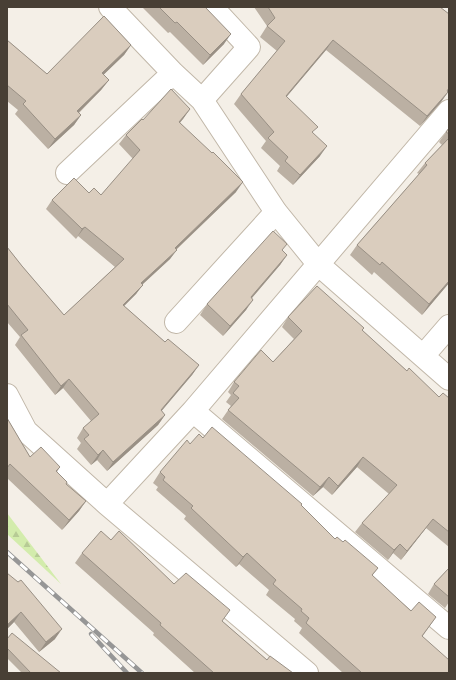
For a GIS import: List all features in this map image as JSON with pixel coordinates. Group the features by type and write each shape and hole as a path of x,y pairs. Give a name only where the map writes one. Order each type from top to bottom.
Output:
{"street":[{"path":"110,7 173,73 202,100 276,212 320,264 449,379"},
{"path":"202,100 249,48 212,7"},
{"path":"67,173 173,73"},
{"path":"107,504 193,411 449,111"},
{"path":"176,322 276,212"},
{"path":"423,356 449,326"},
{"path":"7,395 26,431 107,504 307,673"},
{"path":"193,411 449,628"}],"green space":[{"path":"7,513 61,584 7,534"}],"building":[{"path":"159,7 205,7 231,34 210,55 177,22 175,23"},
{"path":"268,7 440,7 449,14 448,92 427,116 333,40 286,96 318,127 312,132 327,146 300,175 285,161 288,157 268,138 274,132 241,94 285,41 267,26 275,18"},
{"path":"104,16 131,45 102,73 109,80 77,111 81,115 55,139 23,104 26,101 7,85 7,40 47,74"},
{"path":"171,89 190,109 179,122 212,153 213,152 243,182 175,248 177,250 141,283 143,285 123,305 165,342 168,339 199,365 161,410 165,415 113,462 103,450 98,455 84,439 89,435 83,428 99,414 69,379 61,386 21,335 28,330 7,304 7,247 64,315 124,259 85,227 82,229 52,200 74,178 89,193 94,188 101,195 140,150 126,135 142,119 143,120"},
{"path":"449,138 449,281 429,304 382,262 380,265 357,245 427,165 425,163"},
{"path":"273,231 287,244 282,250 287,255 251,297 253,300 230,326 207,304"},
{"path":"317,286 364,328 362,330 407,371 409,368 439,397 443,393 449,398 449,532 433,519 407,551 400,544 394,550 362,523 397,485 363,457 338,486 329,477 320,487 228,410 239,398 233,393 239,386 234,382 261,350 273,362 302,331 288,317"},
{"path":"7,418 30,457 41,447 60,467 56,471 67,482 66,484 86,501 69,520 10,464 7,468"},
{"path":"212,427 302,504 301,505 335,539 337,537 343,542 345,540 378,568 372,575 411,611 419,602 436,617 422,636 449,660 449,673 362,673 306,623 309,618 301,611 302,609 273,584 276,580 247,553 243,557 191,508 193,506 163,480 165,477 160,472 187,440 190,444 199,434 203,438"},
{"path":"101,531 111,540 119,531 174,584 186,573 230,610 222,621 267,660 270,656 293,673 214,673 160,625 161,623 82,553"},
{"path":"449,568 449,597 434,584"},
{"path":"7,573 18,582 21,580 62,629 46,642 21,612 7,625"},
{"path":"12,633 61,673 31,673 7,648 7,639"}],"railway":[{"path":"7,552 142,673"},
{"path":"91,634 127,673"}]}
